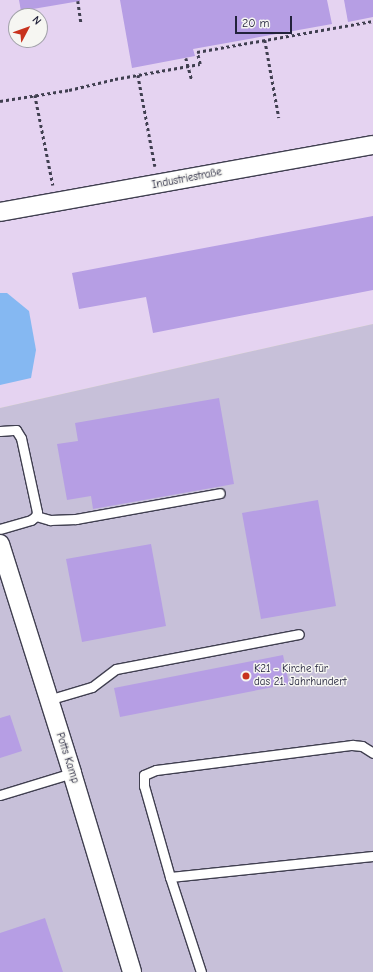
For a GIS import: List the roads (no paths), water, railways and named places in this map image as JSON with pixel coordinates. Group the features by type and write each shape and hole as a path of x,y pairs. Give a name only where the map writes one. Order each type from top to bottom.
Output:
{"street":[{"name":"Industriestraße","path":"0,212 373,145"},
{"name":"Potts Kamp","path":"2,555 72,773 132,972"}],"lane":[{"path":"0,431 16,430 21,438 37,512 36,516 31,520 0,529"},
{"path":"36,516 50,520 76,520 220,493"},
{"path":"48,700 92,687 116,669 299,634"},
{"path":"201,972 170,877 144,786 144,776 156,770 352,745 362,746 373,753"},
{"path":"0,795 72,773"},
{"path":"170,877 373,856"}],"water":[{"path":"0,293 7,293 29,311 36,350 31,378 0,385"}],"place":[{"name":"K21 - Kirche für das 21. Jahrhundert","path":"246,676"}]}
